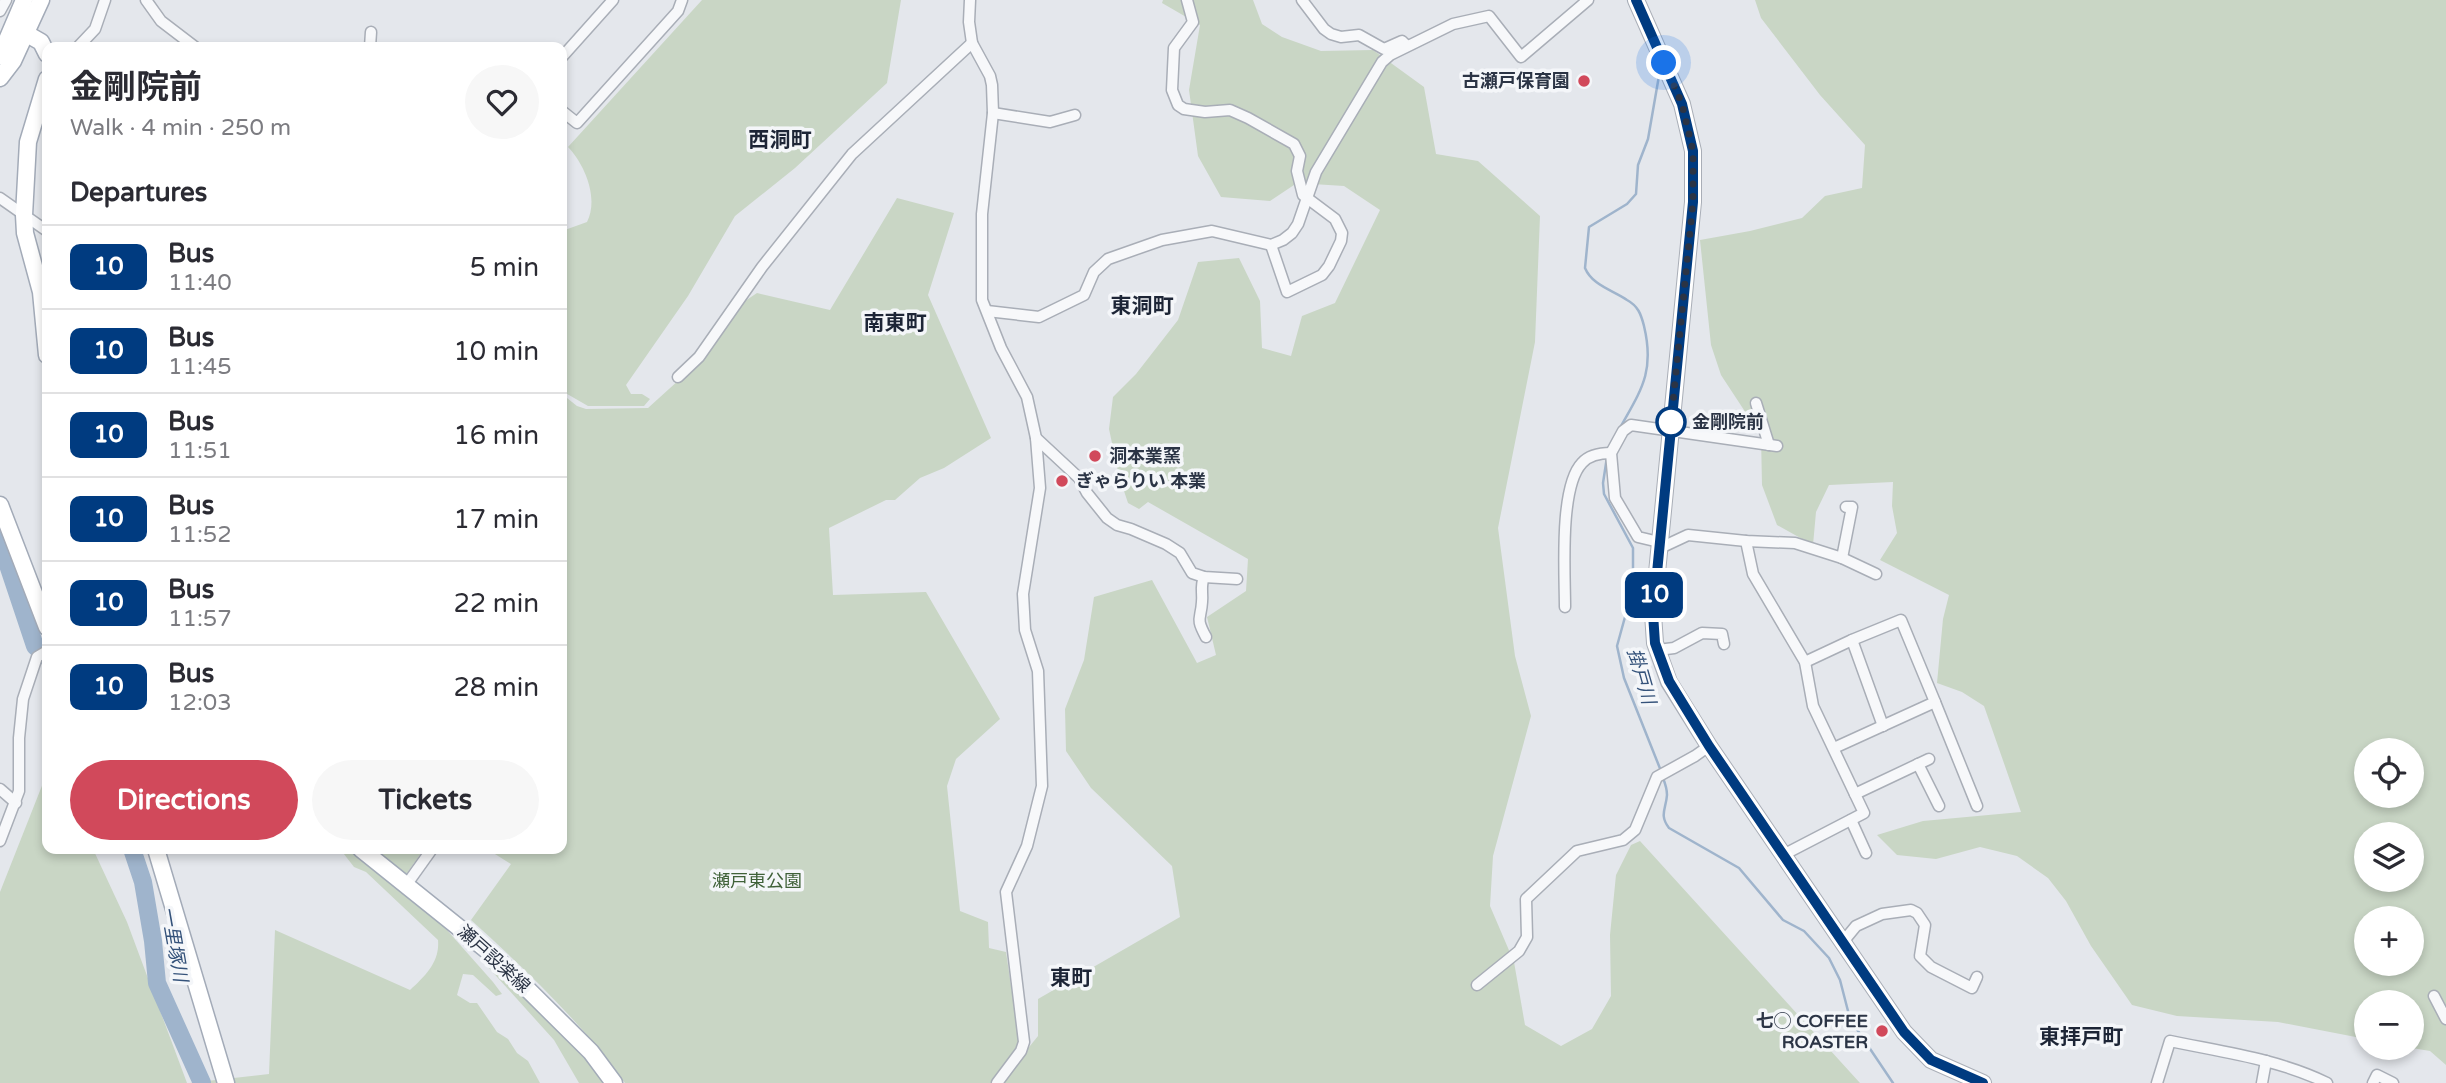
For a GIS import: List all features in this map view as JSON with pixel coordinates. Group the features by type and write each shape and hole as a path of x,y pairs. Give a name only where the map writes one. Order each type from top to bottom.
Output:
{"main road":[{"path":"0,56 24,0"},
{"path":"0,78 7,71 27,34 41,0"},
{"path":"1636,0 1682,104 1693,151 1693,202 1653,614 1658,650 1669,681 1709,746 1904,1032 1931,1060 1983,1083"},
{"path":"27,34 42,44"},
{"path":"42,96 28,142 23,215 42,302"},
{"path":"0,505 42,615"},
{"path":"157,854 226,1083"},
{"name":"瀬戸設楽線","path":"368,854 512,972 592,1052 614,1083"}],"street":[{"path":"0,11 6,0"},
{"path":"83,42 95,29 105,0"},
{"path":"146,0 161,21 188,42"},
{"path":"567,51 613,0"},
{"path":"567,115 577,123 678,11 682,0"},
{"path":"970,0 972,43 990,76 993,113 982,214 982,300 1001,348 1027,397 1037,438 1040,488 1023,594 1026,629 1038,671 1042,786 1027,846 1006,892 1024,1042 1021,1051 997,1083"},
{"path":"1186,0 1192,22 1174,48 1172,90 1178,105 1184,109 1205,112 1230,110 1294,144 1300,156 1297,171 1303,195 1335,219 1342,233 1341,241 1322,275 1287,292 1271,246"},
{"path":"1302,0 1331,34 1341,37 1359,35 1384,49 1402,41 1406,45"},
{"path":"987,311 1039,317 1084,295 1094,272 1108,259 1162,240 1212,231 1271,246 1292,233 1308,200 1316,172 1382,62 1406,45 1453,24 1489,16 1521,57 1585,3"},
{"path":"370,42 371,32"},
{"path":"678,377 704,352 762,267 852,154 972,43"},
{"path":"993,113 1050,122 1075,115"},
{"path":"0,198 42,227"},
{"path":"1756,403 1773,446 1631,425 1623,431 1609,453 1615,498 1638,537 1659,545 1688,535 1795,543 1842,558 1876,574"},
{"path":"1037,438 1079,478 1107,518 1117,525 1166,544 1180,554 1192,573 1204,578 1237,579"},
{"path":"1565,607 1567,499 1576,472 1583,462 1600,453 1609,453"},
{"path":"1842,558 1852,507 1846,507"},
{"path":"1746,541 1753,574 1805,662 1814,706 1864,813 1783,855"},
{"path":"1204,578 1201,584 1203,602 1198,617 1206,637"},
{"path":"1805,662 1901,620 1977,806"},
{"path":"1658,650 1674,648 1702,633 1722,634 1724,644"},
{"path":"1852,640 1883,726"},
{"path":"0,841 19,791 19,738 23,699 37,657 42,654"},
{"path":"1834,748 1935,702"},
{"path":"1477,985 1519,951 1527,936 1525,899 1577,851 1623,840 1635,830 1661,774 1695,757 1709,746"},
{"path":"1855,794 1929,759"},
{"path":"1918,764 1939,806"},
{"path":"0,789 16,803"},
{"path":"1851,820 1866,853"},
{"path":"407,884 428,854"},
{"path":"1842,943 1856,926 1882,914 1911,910 1917,913 1926,925 1920,956 1931,967 1972,988 1976,977"},
{"path":"2434,996 2446,1019"},
{"path":"2157,1083 2170,1041 2266,1061 2306,1072 2327,1083"},
{"path":"2262,1083 2266,1061"},
{"path":"2373,1083 2377,1075 2393,1083"}],"green space":[{"path":"702,0 901,0 887,83 795,168 735,216 688,296 626,385 631,394 642,394 650,399 644,406 588,406 567,394 567,229 587,222 591,203 585,172 568,147"},
{"path":"1163,0 1253,0 1262,24 1282,37 1321,51 1373,50 1424,87 1436,154 1478,161 1540,216 1535,342 1498,528 1515,656 1531,716 1493,856 1490,906 1514,962 1525,1025 1561,1046 1592,1029 1611,996 1610,935 1616,875 1631,845 1640,841 1860,1083 1000,1083 1038,1036 1038,999 1180,917 1172,866 1091,788 1066,751 1065,709 1084,660 1094,597 1152,580 1197,663 1216,655 1207,617 1246,591 1248,559 1148,502 1139,509 1128,503 1109,429 1113,397 1136,374 1178,320 1198,262 1239,258 1260,301 1262,348 1291,356 1302,316 1335,303 1380,210 1344,186 1297,183 1270,201 1221,197 1198,156 1189,90 1200,25 1162,3"},
{"path":"1755,0 2446,0 2446,1065 2430,1051 2424,1050 2424,990 2354,990 2354,1037 2278,1022 2177,1016 2132,1005 2091,946 2066,901 2048,878 2017,856 1980,847 1936,859 1897,855 1877,835 1923,821 2021,812 1984,706 1962,692 1937,683 1943,619 1949,595 1880,560 1897,533 1892,506 1893,482 1829,485 1816,512 1813,545 1777,525 1762,485 1761,436 1721,375 1711,345 1700,240 1802,218 1825,196 1862,188 1865,145 1820,95 1761,18"},
{"name":"瀬戸東公園","path":"897,198 954,213 928,295 991,438 944,468 920,478 895,500 886,500 829,528 833,595 926,592 1000,719 956,759 947,786 960,911 988,922 989,948 1006,952 1019,1040 1017,1048 993,1083 625,1083 572,1018 471,920 511,864 495,854 567,854 567,398 586,409 648,408 701,360 745,301 757,293 830,310"},
{"path":"42,786 42,854 95,854 127,922 187,1083 0,1083 0,892"},
{"path":"344,854 361,854 431,912 493,982 502,994 496,996 473,975 463,974 457,995 470,1003 477,1003 497,1032 508,1039 517,1053 528,1061 540,1083 189,1083 269,1074 275,930 410,990 430,968 437,955 438,940 366,872 354,867"},
{"path":"375,854 420,854 407,873 402,874"},
{"path":"490,964 519,988 581,1050 607,1083 579,1083 554,1040 488,967"}],"waterway":[{"path":"1628,0 1634,13"},
{"name":"掛戸川","path":"1620,428 1644,380 1647,342 1640,314 1631,302 1597,283 1588,274 1585,268 1589,227 1627,204 1636,194 1638,165 1648,139 1660,70"},
{"name":"掛戸川","path":"1607,457 1604,494 1633,548 1633,588 1617,646 1624,678 1661,771"},
{"name":"一里塚川","path":"0,541 35,646 42,652"},
{"name":"掛戸川","path":"1663,778 1667,795 1664,816 1669,828 1739,868 1783,920 1804,931 1829,958 1840,980 1854,1025 1893,1083"},
{"name":"一里塚川","path":"134,854 143,882 157,983 202,1083"}],"bus line":[{"name":"10","path":"1636,0 1682,104 1693,151 1693,202 1658,549 1653,614 1655,643 1669,681 1709,746 1904,1032 1931,1060 1983,1083"}],"place":[{"name":"古瀬戸保育園","path":"1584,81"},
{"name":"金剛院前","path":"1671,422"},
{"name":"洞本業窯","path":"1095,456"},
{"name":"ぎゃらりい 本業","path":"1062,481"},
{"name":"七◯ COFFEE ROASTER","path":"1882,1031"}],"district":[{"name":"西洞町","path":"780,140"},
{"name":"東洞町","path":"1142,306"},
{"name":"南東町","path":"895,323"},
{"name":"東町","path":"1071,978"},
{"name":"東拝戸町","path":"2081,1037"}],"route":[{"path":"1664,63 1682,104 1693,151 1693,202 1670,432 1671,422"}]}
